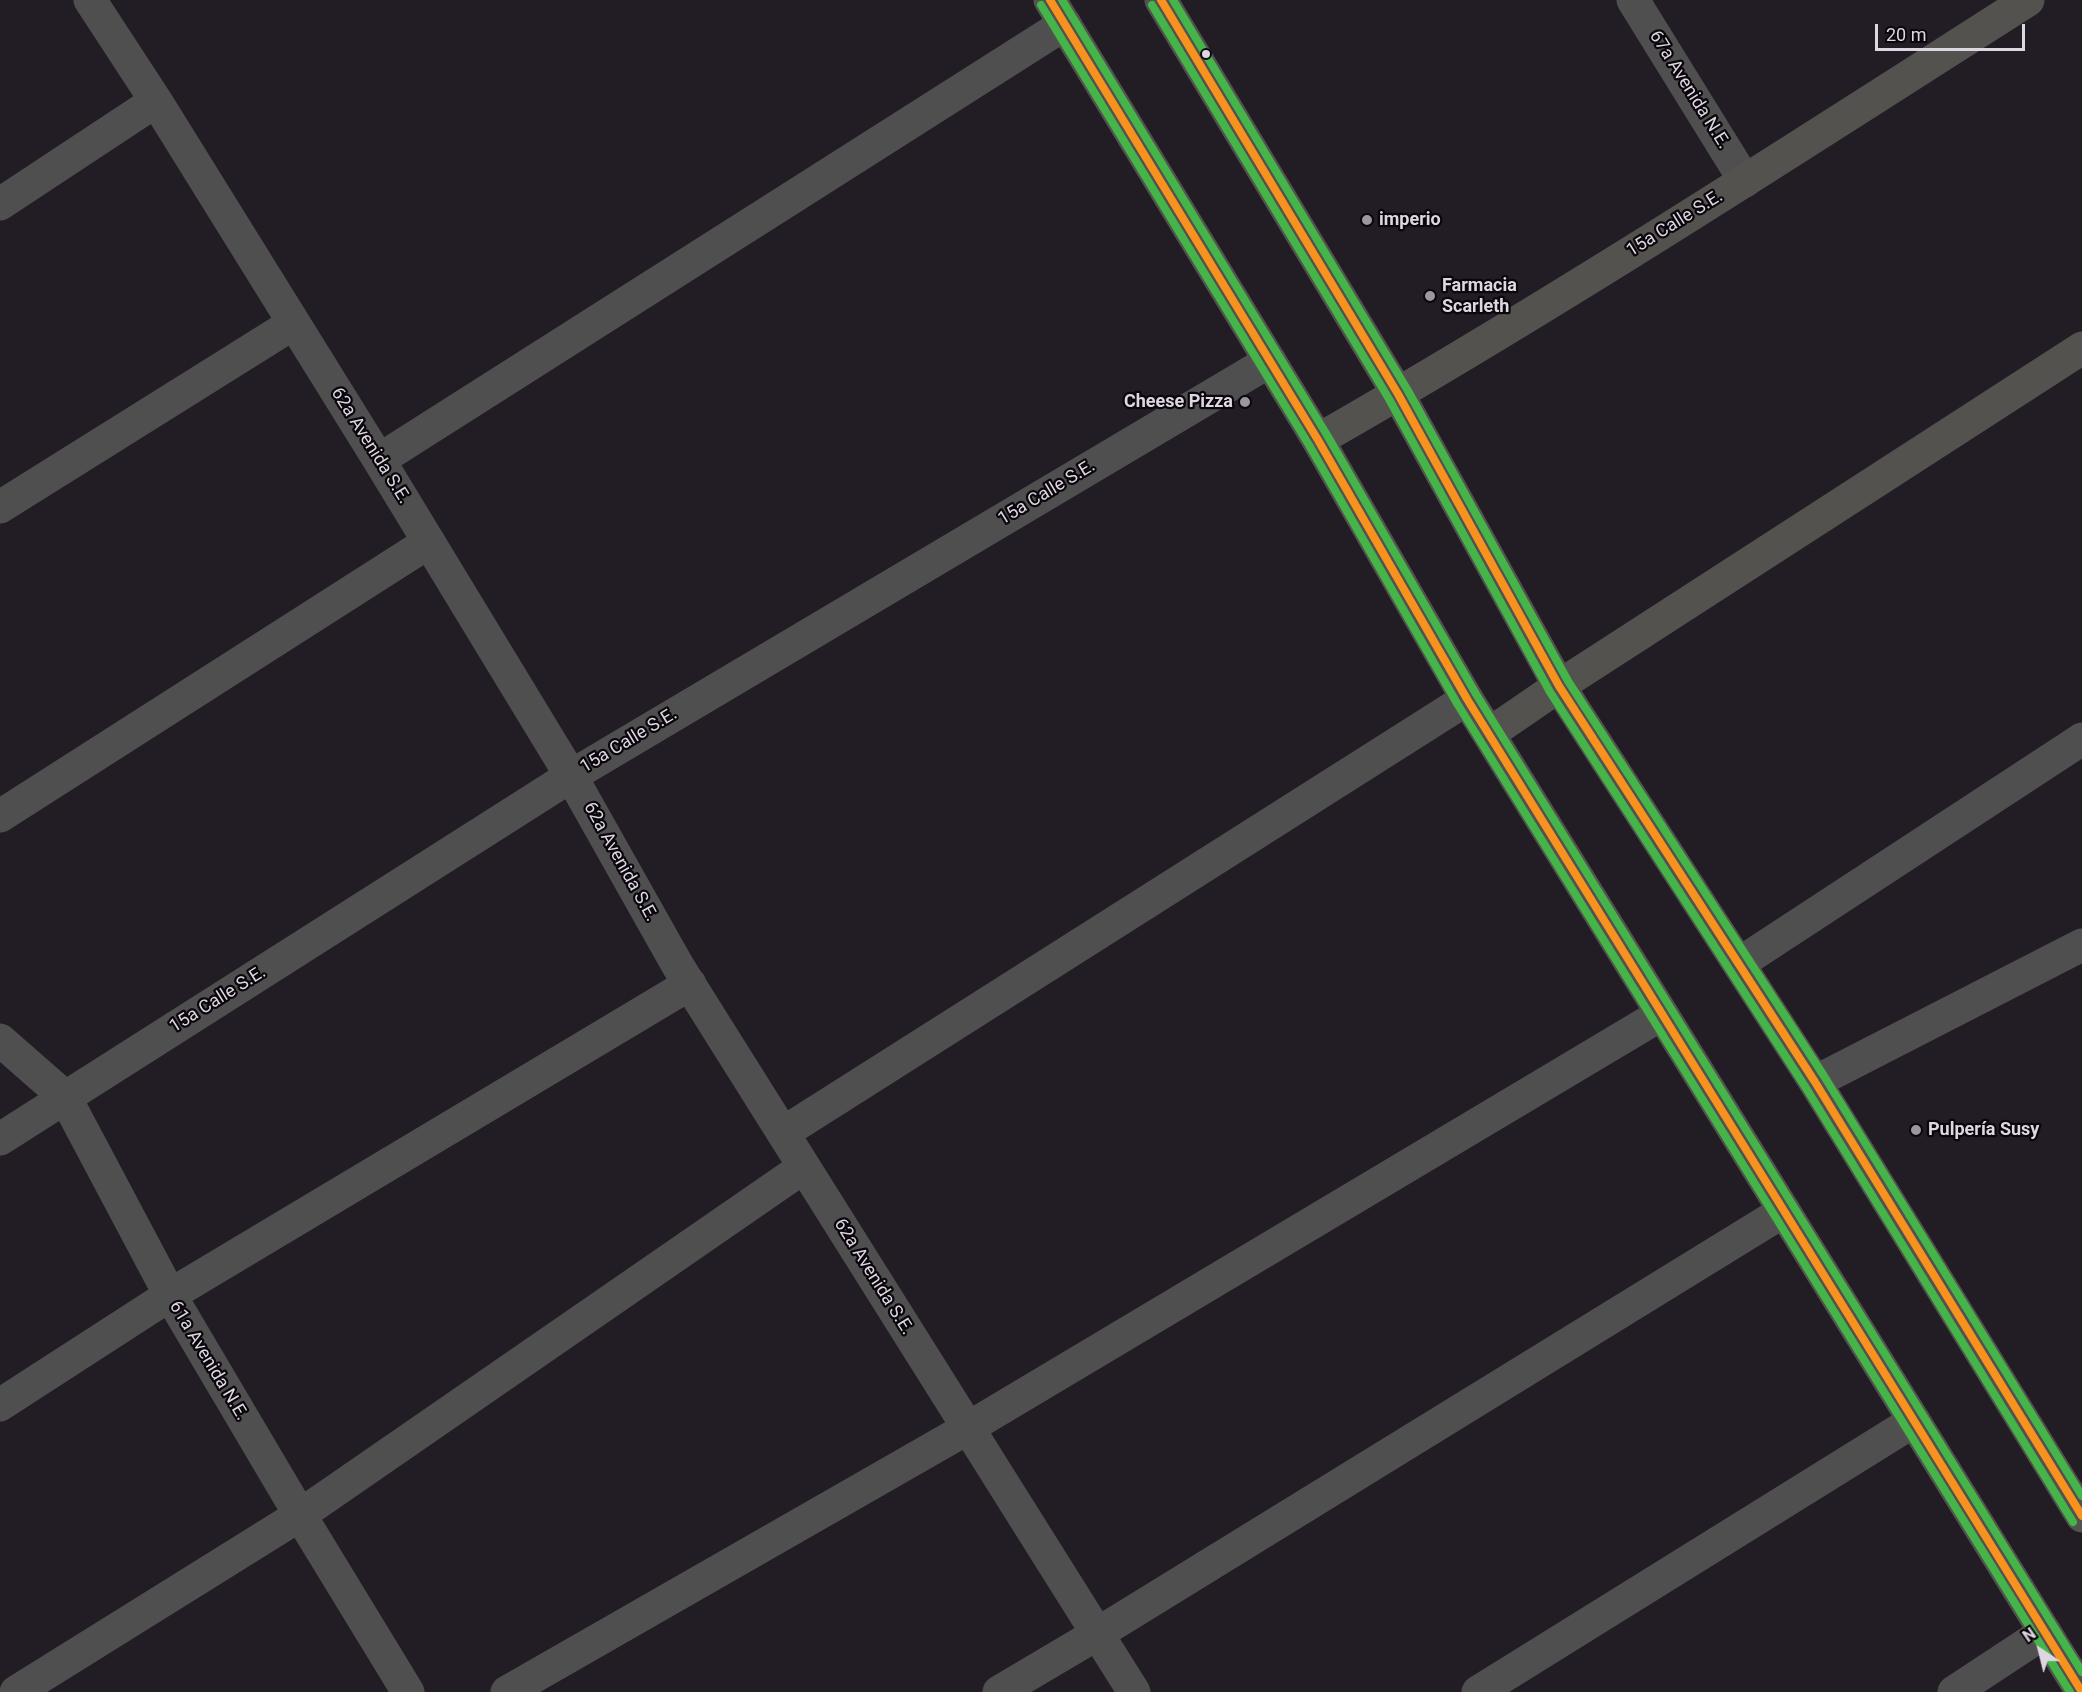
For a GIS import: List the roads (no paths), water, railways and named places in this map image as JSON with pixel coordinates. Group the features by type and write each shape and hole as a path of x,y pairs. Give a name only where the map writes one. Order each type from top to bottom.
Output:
{"main road":[{"path":"1161,0 1398,394 1559,686 1740,963 2082,1515"},
{"name":"15a Calle S.E.","path":"1318,440 1398,394 1745,181 2028,0"},
{"path":"1058,12 1318,440 1467,699 2082,1692"},
{"path":"1489,735 1559,686 2082,348"}],"street":[{"name":"62a Avenida S.E.","path":"90,0 156,101 379,460 571,776 690,984 1134,1692"},
{"name":"67a Avenida N.E.","path":"1633,0 1745,181"},
{"path":"379,460 1058,12"},
{"path":"0,204 156,101"},
{"path":"0,507 294,323"},
{"name":"15a Calle S.E.","path":"0,1139 571,776 1270,361"},
{"path":"0,816 429,542"},
{"path":"783,1133 1467,699"},
{"path":"1740,963 2082,739"},
{"path":"1815,1082 2082,945"},
{"path":"0,1405 170,1295 690,984"},
{"path":"507,1692 968,1428 1662,1014"},
{"name":"61a Avenida N.E.","path":"0,1040 65,1097 170,1295 408,1692"},
{"path":"16,1692 300,1515 804,1167"},
{"path":"999,1692 1784,1211"},
{"path":"1478,1692 1914,1421"},
{"path":"1954,1692 2045,1632"}],"place":[{"name":"imperio","path":"1367,220"},
{"name":"Farmacia Scarleth","path":"1430,296"},
{"name":"Cheese Pizza","path":"1245,402"},
{"name":"Pulpería Susy","path":"1916,1130"}]}
